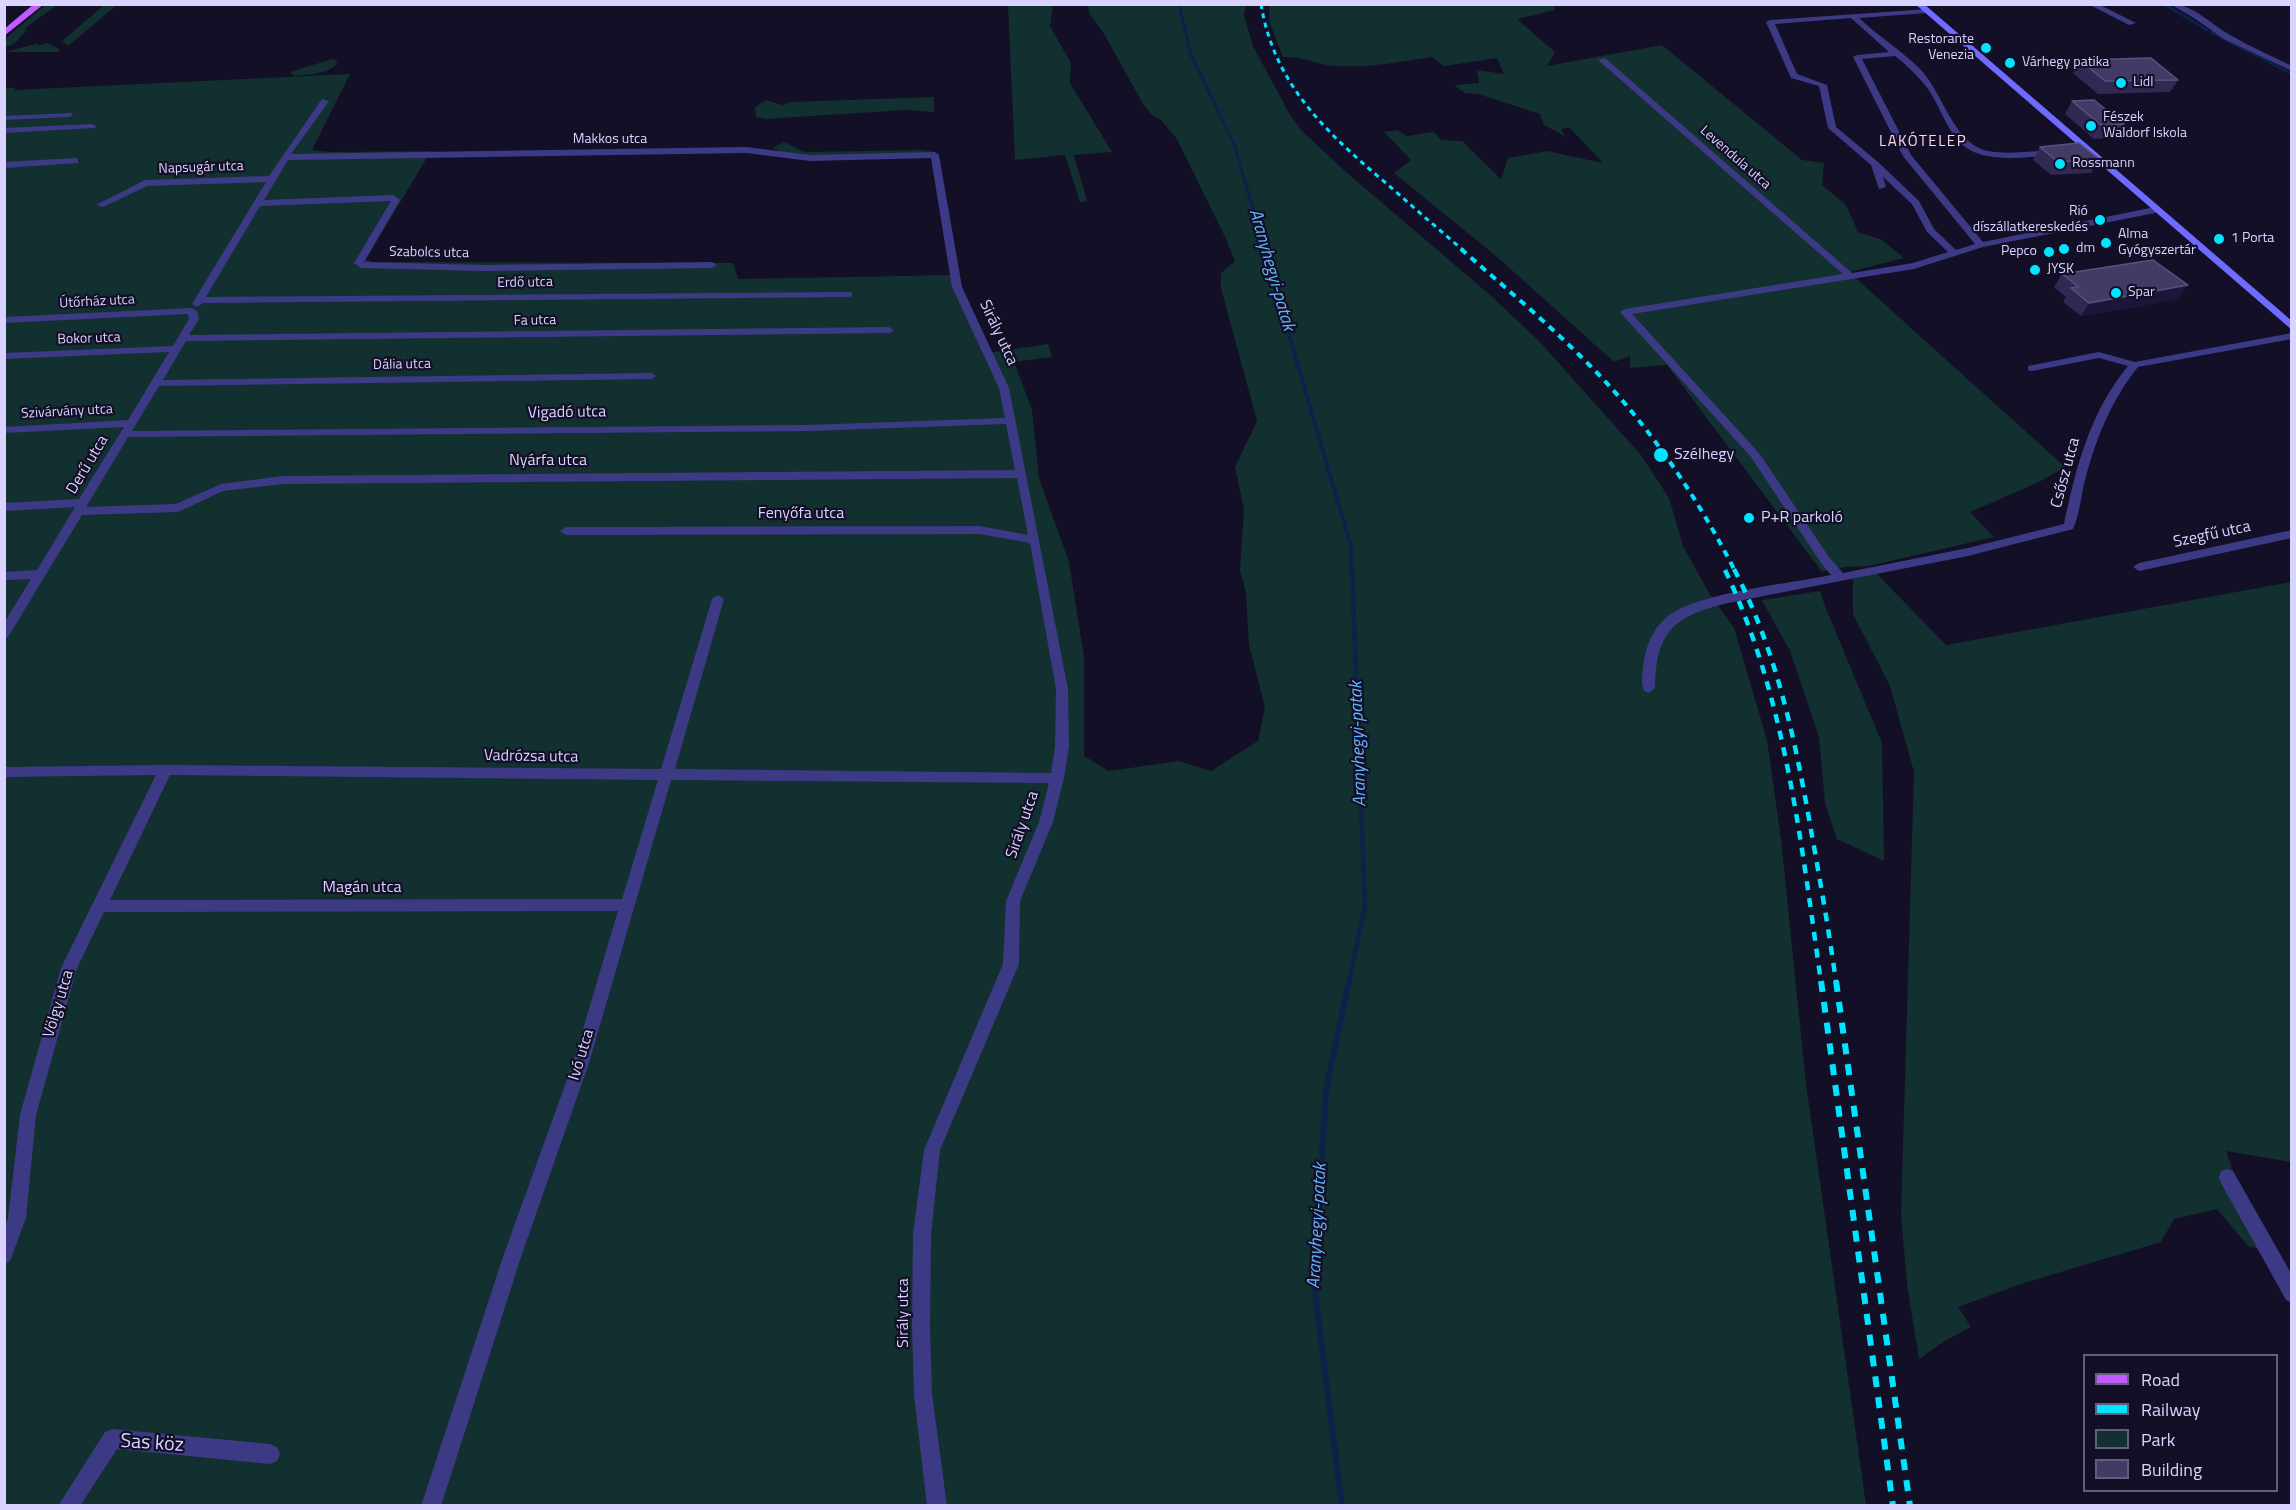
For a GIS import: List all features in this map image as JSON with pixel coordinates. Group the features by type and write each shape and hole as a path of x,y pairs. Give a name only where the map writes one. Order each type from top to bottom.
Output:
{"main road":[{"path":"4,34 40,4"},
{"path":"1923,8 2292,327"}],"street":[{"path":"2091,4 2132,23"},
{"path":"2173,4 2198,16 2227,37 2292,69"},
{"path":"1923,8 1770,22 1794,76 1823,85 1832,128 1916,203 1930,230 1953,252"},
{"path":"1852,15 1916,69 1932,89 1962,141 1975,152 1993,155 2059,152"},
{"path":"1896,54 1857,57 1907,156 1981,245"},
{"name":"Levendula utca","path":"1602,60 1850,276"},
{"path":"192,311 201,300 285,157 324,101"},
{"path":"4,118 69,115"},
{"path":"4,131 92,126"},
{"name":"Makkos utca","path":"285,157 746,150 810,158 935,155"},
{"path":"2070,151 2087,150"},
{"name":"Sirály utca","path":"935,155 957,286 1004,388 1062,689 1062,747 1057,778 1046,822 1013,901 1011,964 932,1150 922,1234 921,1327 923,1394 937,1506"},
{"path":"4,165 75,161"},
{"path":"1875,164 1882,187"},
{"name":"Napsugár utca","path":"100,205 145,183 272,179"},
{"name":"Szabolcs utca","path":"258,203 393,198 396,200 359,263 361,265 485,268 712,265"},
{"path":"1649,688 1649,662 1656,640 1671,621 1680,615 1727,600 1840,578 1825,560 1755,455 1625,312 1914,266 1981,245 2155,210"},
{"name":"Erdő utca","path":"201,300 849,294"},
{"name":"Útőrház utca","path":"4,321 192,311"},
{"name":"Derű utca","path":"4,634 194,319 192,311"},
{"name":"Fa utca","path":"182,338 889,330"},
{"path":"2032,368 2099,355 2135,365 2292,336"},
{"name":"Bokor utca","path":"4,356 175,349"},
{"name":"Csősz utca","path":"1840,578 1918,560 1955,555 2069,526 2082,467 2108,403 2135,365"},
{"name":"Dália utca","path":"155,383 651,376"},
{"name":"Vigadó utca","path":"128,428 820,428 1009,421"},
{"name":"Szivárvány utca","path":"4,430 128,428"},
{"name":"Nyárfa utca","path":"4,507 178,508 221,488 283,480 1022,474"},
{"name":"Fenyőfa utca","path":"566,531 980,530 1035,540"},
{"name":"Szegfű utca","path":"2139,567 2292,534"},
{"path":"4,576 40,574"},
{"name":"Ivó utca","path":"431,1506 513,1254 580,1063 718,599"},
{"name":"Vadrózsa utca","path":"4,772 166,770 1057,778"},
{"name":"Völgy utca","path":"4,1255 16,1218 28,1115 69,968 166,770"},
{"name":"Magán utca","path":"98,906 626,905"},
{"path":"2227,1177 2292,1294"},
{"name":"Sas köz","path":"68,1506 112,1439 270,1454"}],"green space":[{"path":"45,5 57,5 24,29 27,30 14,44 5,47 5,39"},
{"path":"102,5 117,5 68,46 62,41 102,7"},
{"path":"1008,5 1053,5 1050,26 1071,63 1070,83 1112,152 1074,155 1087,201 1080,202 1065,155 1015,160"},
{"path":"1088,5 1246,5 1244,15 1253,46 1290,115 1302,131 1346,172 1490,295 1539,341 1641,455 1669,498 1683,546 1709,593 1734,628 1767,740 1781,839 1806,1084 1866,1505 5,1505 4,87 15,88 15,90 350,74 312,150 331,152 431,151 366,259 372,262 733,263 738,279 955,275 988,353 1048,344 1052,357 1014,362 1032,410 1039,478 1069,562 1084,657 1084,756 1109,771 1179,761 1211,771 1258,741 1265,707 1249,645 1246,593 1240,570 1244,509 1235,467 1257,421 1221,288 1221,273 1235,261 1177,139 1143,104 1103,32 1089,13"},
{"path":"1269,5 1554,5 1555,10 1517,19 1555,52 1547,66 1662,45 1802,160 1824,163 1822,185 1846,205 1858,232 1882,240 1904,258 1849,272 2065,467 2039,482 1970,512 1994,537 1869,566 1845,567 1822,572 1667,365 1630,368 1630,356 1614,362 1496,256 1394,173 1411,160 1384,132 1397,130 1407,136 1434,132 1441,140 1462,141 1501,179 1508,158 1547,151 1603,163 1569,127 1561,129 1566,137 1544,125 1540,114 1478,94 1465,93 1454,85 1479,83 1477,70 1504,74 1497,58 1444,66 1431,57 1384,64 1349,66 1283,57 1269,21"},
{"path":"39,43 37,46 47,43 60,49 58,52 5,52"},
{"path":"332,59 336,60 337,64 323,72 294,76 290,72"},
{"path":"934,97 934,112 905,110 766,119 756,117 755,107 766,100 782,105 791,102"},
{"path":"784,142 805,152 922,150 935,152 935,155 790,155 772,148"},
{"path":"1875,572 1946,645 2291,582 2291,1162 2226,1151 2260,1249 2248,1246 2217,1209 2174,1219 2161,1242 2024,1283 1958,1307 1971,1327 1943,1342 1919,1359 1907,1284 1901,1215 1914,772 1890,686 1853,614 1853,577"},
{"path":"1820,591 1882,743 1884,861 1837,839 1825,803 1819,737 1790,651 1762,600"}],"building":[{"path":"2151,58 2178,80 2105,81 2080,60"},
{"path":"2094,100 2124,124 2102,126 2072,101"},
{"path":"2079,143 2099,159 2058,162 2040,147"},
{"path":"2153,260 2188,285 2089,303 2071,288 2079,287 2062,274"}],"waterway":[{"name":"Aranyhegyi-patak","path":"1179,4 1191,55 1234,144 1265,250"},
{"path":"2164,4 2207,30"},
{"path":"2211,32 2292,74"},
{"name":"Aranyhegyi-patak","path":"1264,249 1351,547 1352,571"},
{"name":"Aranyhegyi-patak","path":"1349,982 1365,906 1352,569"},
{"name":"Aranyhegyi-patak","path":"1342,1506 1314,1285 1326,1090 1349,981"}],"railway":[{"path":"1261,4 1268,33 1278,59 1306,105 1344,146 1463,250"},
{"path":"1461,249 1568,344 1627,406 1686,485 1735,570"},
{"path":"1725,570 1746,619 1777,720 1798,824 1821,982"},
{"path":"1735,570 1762,632 1783,696 1805,796 1836,982"},
{"path":"1821,981 1893,1506"},
{"path":"1836,981 1910,1506"}],"place":[{"name":"Restorante Venezia","path":"1986,48"},
{"name":"Várhegy patika","path":"2010,63"},
{"name":"Lidl","path":"2121,83"},
{"name":"Fészek Waldorf Iskola","path":"2091,126"},
{"name":"Rossmann","path":"2060,164"},
{"name":"Rió díszállatkereskedés","path":"2100,220"},
{"name":"1 Porta","path":"2219,239"},
{"name":"Alma Gyógyszertár","path":"2106,243"},
{"name":"dm","path":"2064,249"},
{"name":"Pepco","path":"2049,252"},
{"name":"JYSK","path":"2035,270"},
{"name":"Spar","path":"2116,293"},
{"name":"Szélhegy","path":"1661,455"},
{"name":"P+R parkoló","path":"1749,518"}],"district":[{"name":"LAKÓTELEP","path":"1923,142"}]}
